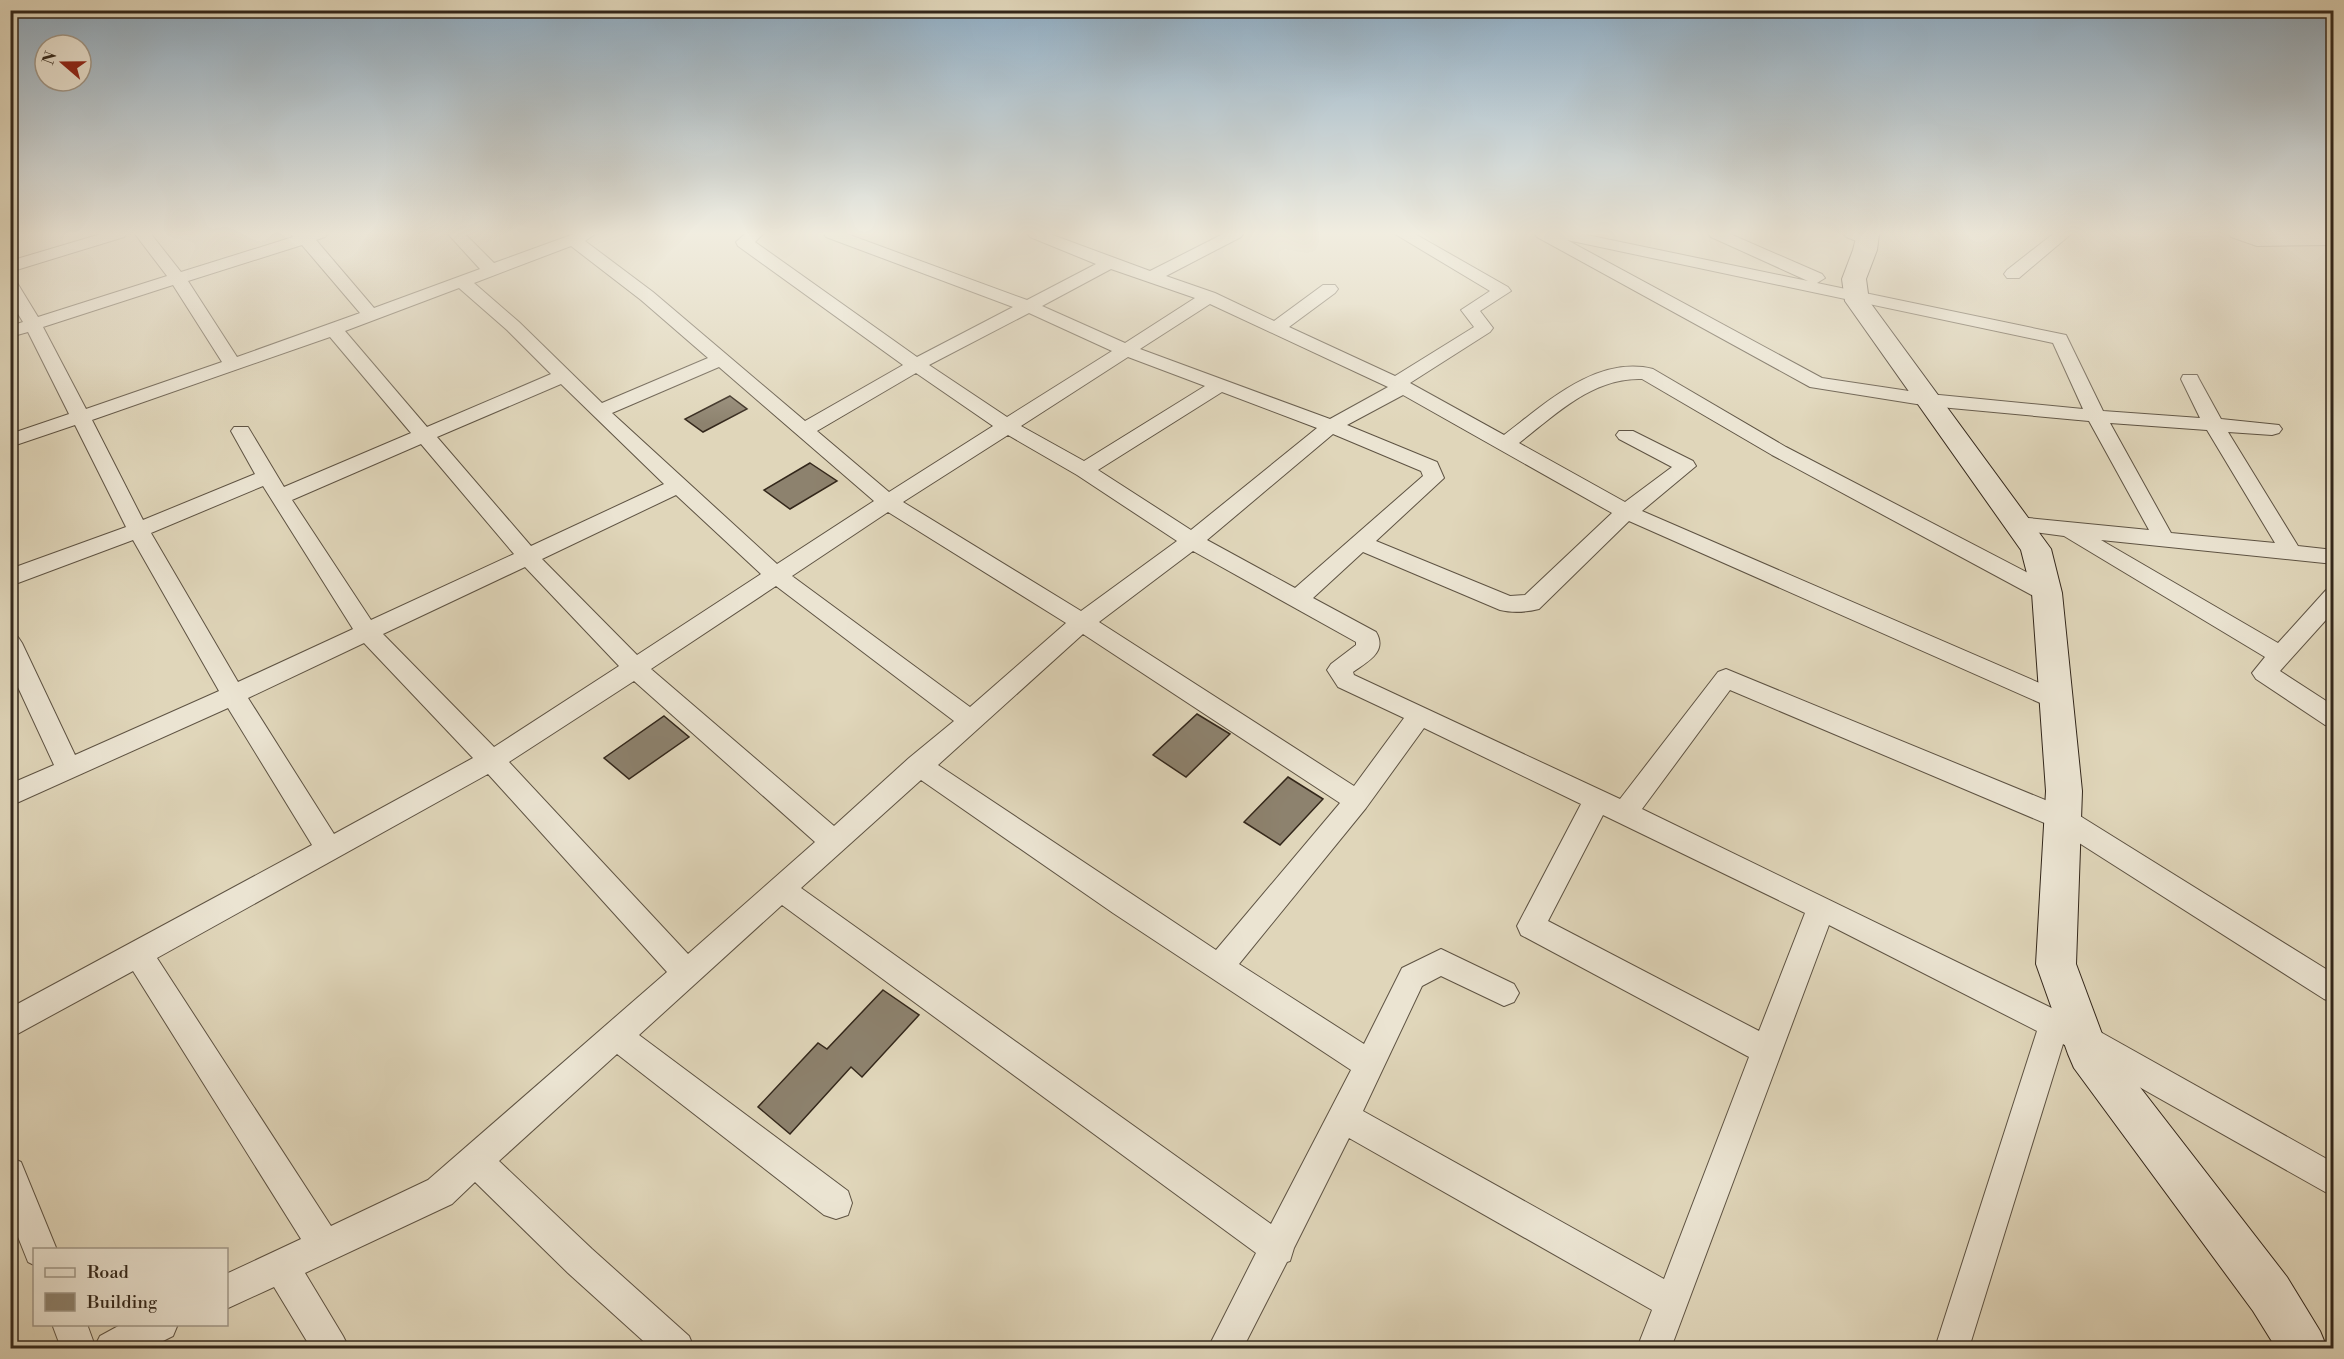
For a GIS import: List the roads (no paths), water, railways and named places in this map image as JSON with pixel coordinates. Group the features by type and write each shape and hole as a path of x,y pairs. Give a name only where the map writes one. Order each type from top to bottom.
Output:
{"street":[{"path":"17,297 138,530 233,695 329,849"},
{"path":"10,332 119,297"},
{"path":"190,297 233,365"},
{"path":"357,297 371,315"},
{"path":"10,441 233,365 419,297"},
{"path":"480,297 513,326 678,486 776,575 970,720"},
{"path":"649,297 888,502 1082,622 1357,801"},
{"path":"821,297 1007,426 1084,470 1192,542 1368,638 1368,649 1339,670 1346,681 1821,908 2069,1031 2334,1181"},
{"path":"1005,297 1126,350 1331,426 1430,467 1434,478 1297,599"},
{"path":"804,430 916,365 1044,297"},
{"path":"10,1024 491,760 1208,297"},
{"path":"1210,297 1400,386 1626,512 2056,700"},
{"path":"1276,328 1319,297"},
{"path":"228,1291 440,1192 832,841 1082,622 1192,542 1331,426 1400,386 1484,328 1470,310 1491,297"},
{"path":"1660,297 1817,383 1929,400 2096,416 2272,429"},
{"path":"1856,297 2036,549 2048,594 2064,790 2056,964 2069,1031 1952,1348"},
{"path":"1863,297 2060,339 2096,416 2163,539"},
{"path":"333,329 528,557 635,668 832,841"},
{"path":"599,411 721,359"},
{"path":"1505,444 1582,387 1624,372 1646,373 1779,451 2048,594"},
{"path":"10,578 138,530 425,435 563,376"},
{"path":"2190,379 2214,425 2291,552"},
{"path":"1084,470 1220,385"},
{"path":"241,431 273,487 367,632 491,760 686,972"},
{"path":"1361,543 1508,604 1531,603 1626,512 1686,466 1626,435"},
{"path":"10,796 233,695 678,486"},
{"path":"2018,524 2334,557"},
{"path":"2067,529 2280,656"},
{"path":"2334,596 2264,674 2334,718"},
{"path":"10,643 69,769"},
{"path":"1624,813 1725,678 2063,819 2334,990"},
{"path":"1219,967 1357,801 1420,715"},
{"path":"918,765 1219,967 1370,1065"},
{"path":"1597,800 1531,926 1767,1051"},
{"path":"780,888 1278,1249"},
{"path":"1654,1348 1821,908"},
{"path":"138,954 324,1245"},
{"path":"1225,1348 1278,1249 1412,977 1441,962 1504,993"},
{"path":"2069,1031 2090,1054 2270,1294 2302,1348"},
{"path":"616,1035 836,1203"},
{"path":"1344,1118 1672,1302"},
{"path":"475,1160 580,1261 677,1348"},
{"path":"10,1173 39,1248"},
{"path":"281,1266 331,1348"},
{"path":"70,1326 78,1348"},
{"path":"112,1348 157,1326"}]}
